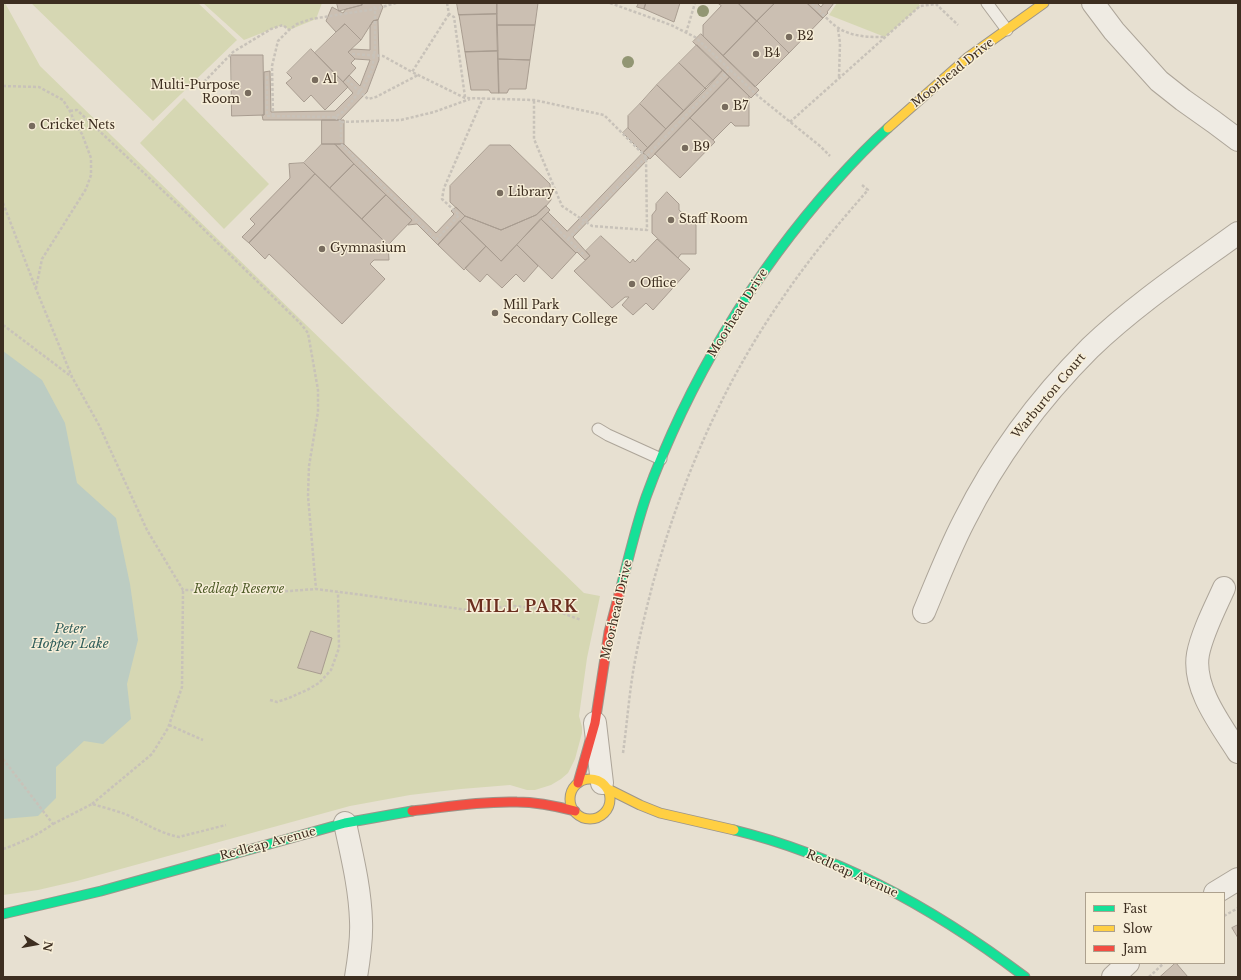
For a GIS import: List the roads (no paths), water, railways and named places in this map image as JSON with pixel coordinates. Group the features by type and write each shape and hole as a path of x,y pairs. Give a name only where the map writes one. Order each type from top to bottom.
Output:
{"street":[{"name":"Moorhead Drive","path":"577,784 595,723 614,611 646,498 661,459 711,356 743,303 778,251 829,188 871,143 967,58 1044,3"},
{"path":"1093,3 1114,31 1159,81 1238,140"},
{"name":"Warburton Court","path":"924,612 965,520 988,479 1014,436 1055,386 1090,348 1124,318 1165,286 1238,234"},
{"path":"1224,588 1203,638 1198,654 1197,670 1202,688 1213,711 1238,752"},
{"name":"Moorhead Drive","path":"595,723 605,786"},
{"path":"563,788 577,784 584,780 597,780 605,786 610,801 605,811 597,817 592,818 583,817 575,811 570,800 572,789 577,784"},
{"name":"Redleap Avenue","path":"605,786 660,813"},
{"name":"Redleap Avenue","path":"518,802 540,795"},
{"name":"Redleap Avenue","path":"3,914 101,891 345,823 409,811 486,803 518,802 559,807 575,811"},
{"path":"605,811 619,812"},
{"name":"Redleap Avenue","path":"633,812 660,813 739,831 783,844 823,860 901,896 942,919 1025,977"},
{"path":"345,823 359,895 362,923 356,977"},
{"path":"1217,892 1238,879"},
{"name":"Redleap Avenue","path":"3,907 23,910"},
{"path":"1113,977 1127,964"}],"lane":[{"path":"987,3 1007,30"},
{"path":"598,429 608,436 661,459"}],"water":[{"name":"Peter Hopper Lake","path":"3,351 42,380 65,423 77,483 116,518 130,584 138,640 127,684 131,719 103,744 84,741 56,767 56,798 38,816 3,819"}],"place":[{"name":"B2","path":"789,37"},
{"name":"B4","path":"756,54"},
{"name":"A1","path":"315,80"},
{"name":"Multi-Purpose Room","path":"248,93"},
{"name":"B7","path":"725,107"},
{"name":"Cricket Nets","path":"32,126"},
{"name":"B9","path":"685,148"},
{"name":"Library","path":"500,193"},
{"name":"Staff Room","path":"671,220"},
{"name":"Gymnasium","path":"322,249"},
{"name":"Office","path":"632,284"},
{"name":"Mill Park Secondary College","path":"495,313"}],"district":[{"name":"MILL PARK","path":"522,607"}],"park label":[{"name":"Redleap Reserve","path":"239,590"}]}
